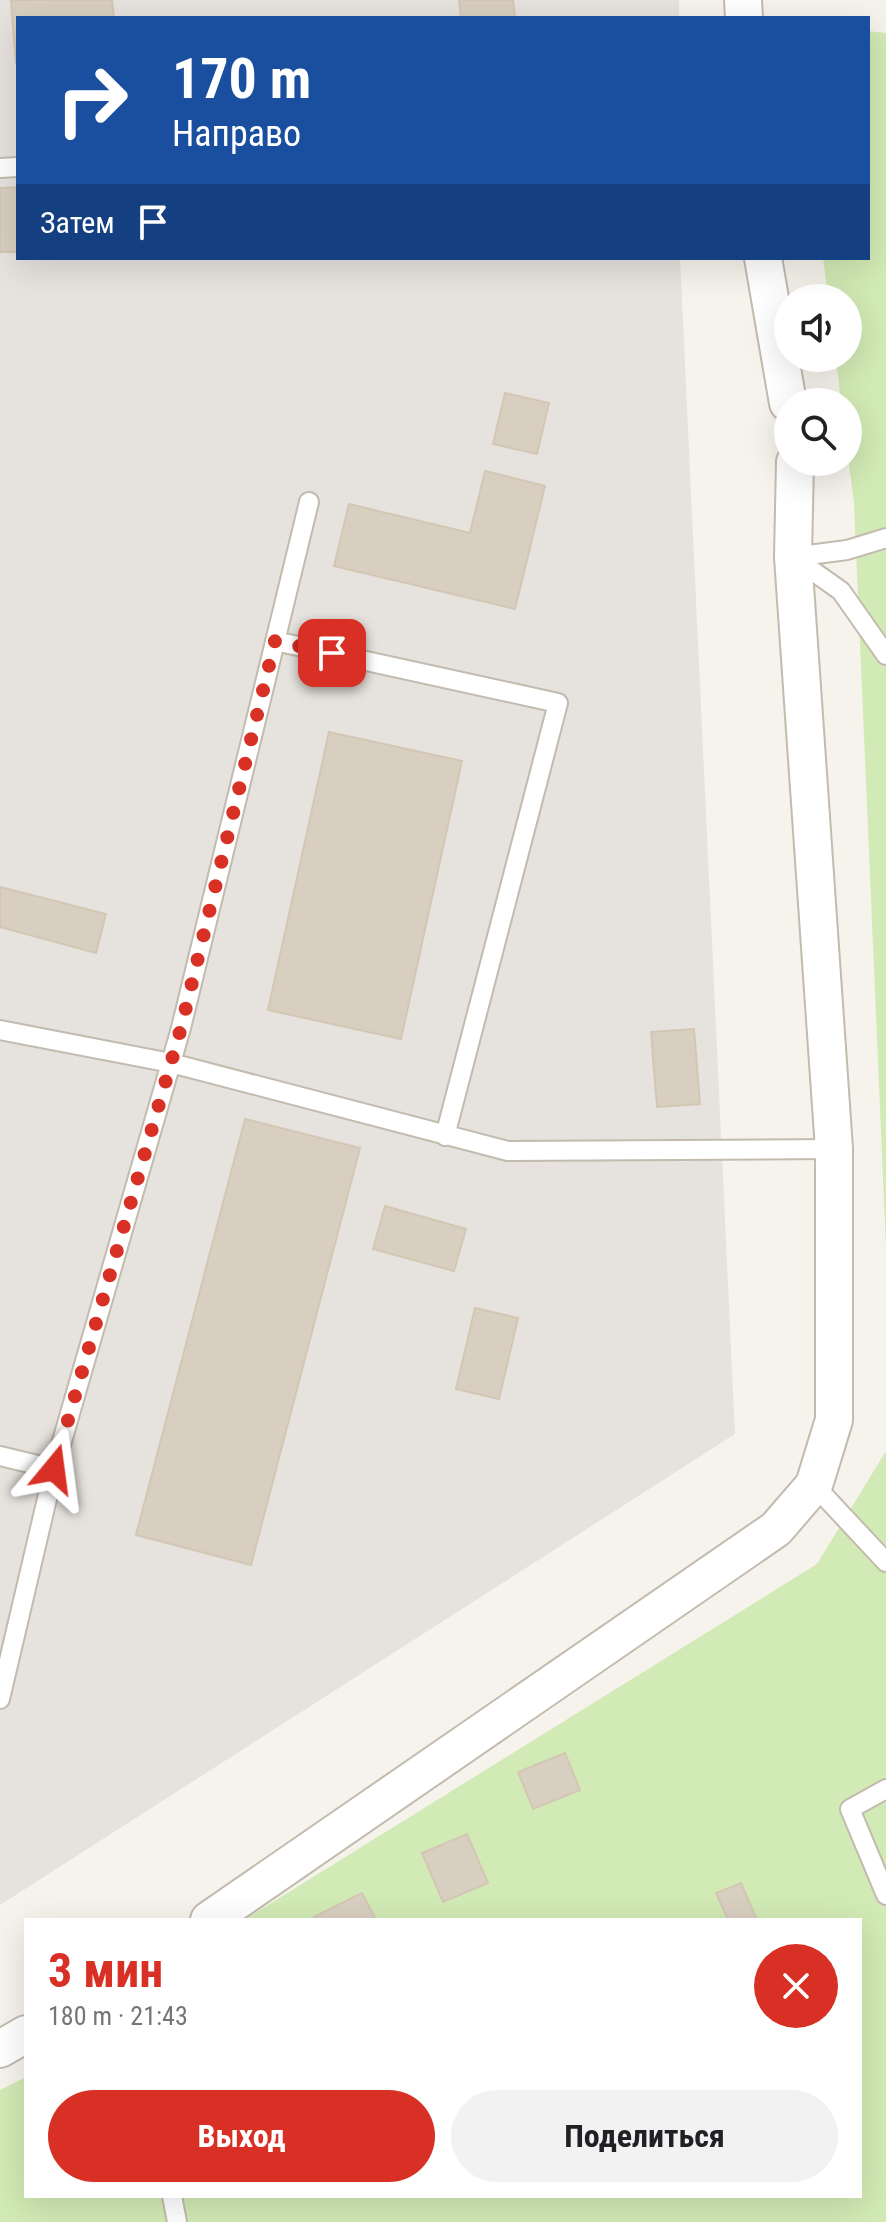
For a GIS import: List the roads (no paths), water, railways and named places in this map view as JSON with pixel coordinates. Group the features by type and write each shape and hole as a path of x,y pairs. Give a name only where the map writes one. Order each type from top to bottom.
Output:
{"street":[{"path":"763,260 785,388"},
{"path":"212,1918 776,1529 814,1485 834,1420 834,1149 793,557 795,476"},
{"path":"0,2049 24,2035"}],"lane":[{"path":"0,1699 54,1469 171,1063 309,502"},
{"path":"793,557 847,550 886,538"},
{"path":"793,557 841,591 886,655"},
{"path":"275,641 558,703 445,1136"},
{"path":"0,1030 171,1063 508,1151 834,1149"},
{"path":"0,1456 54,1469"},
{"path":"814,1485 886,1562"},
{"path":"886,1789 850,1809 886,1895"},
{"path":"172,2198 177,2222"}]}
